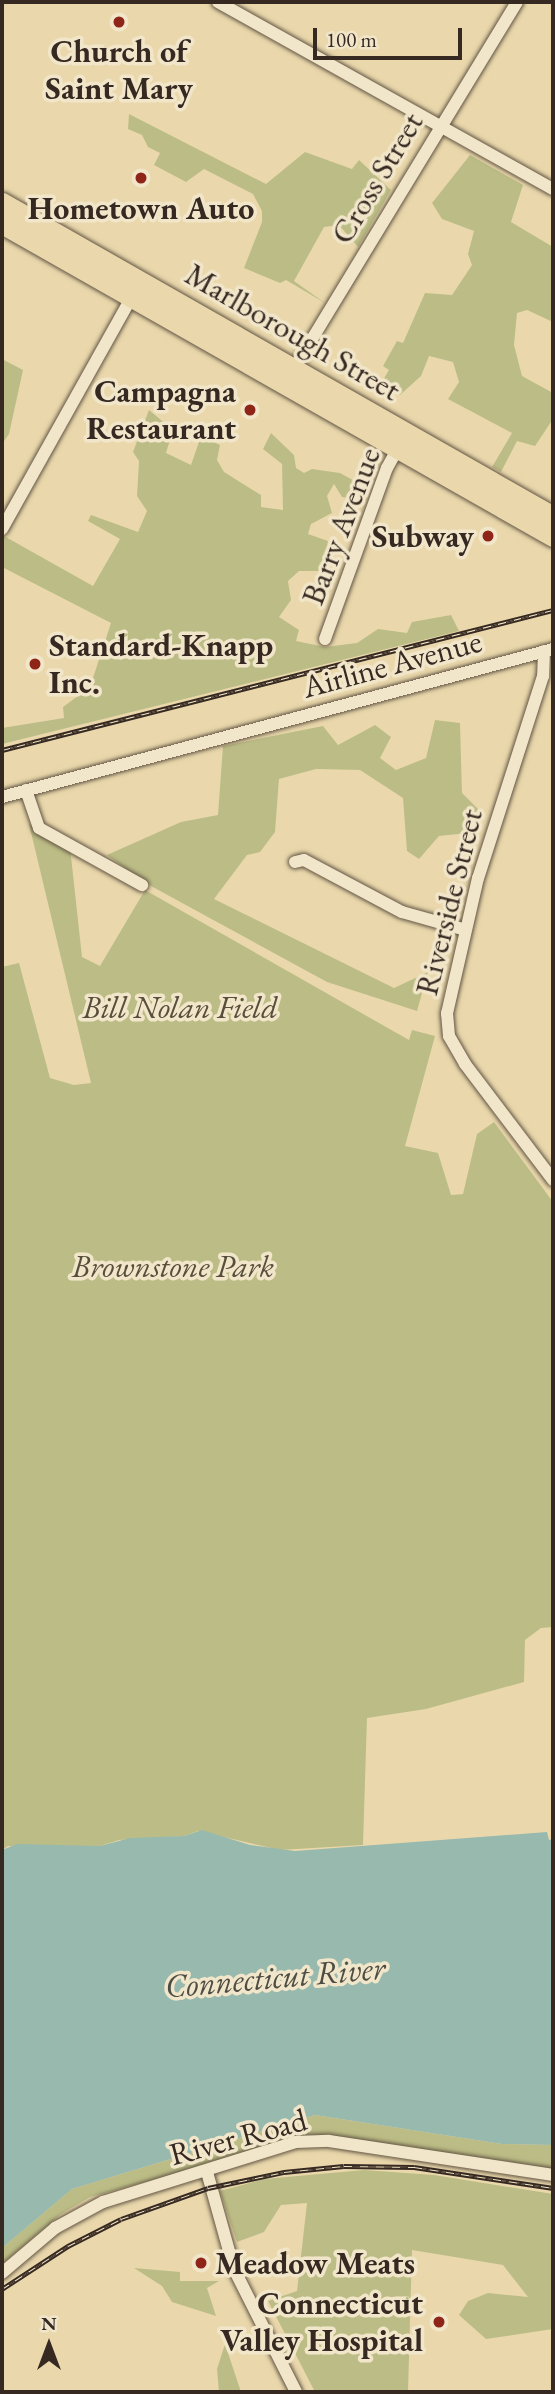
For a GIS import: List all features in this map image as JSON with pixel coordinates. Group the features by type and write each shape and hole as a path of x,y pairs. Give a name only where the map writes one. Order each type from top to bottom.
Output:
{"highway":[{"name":"Marlborough Street","path":"2,203 136,289 403,441 553,517"},
{"name":"Marlborough Street","path":"2,223 136,289"},
{"name":"Marlborough Street","path":"403,441 553,537"}],"street":[{"path":"218,2 553,189"},
{"name":"Cross Street","path":"289,376 439,125 517,2"},
{"path":"2,529 136,289"},
{"name":"Barry Avenue","path":"325,639 403,441"},
{"name":"Airline Avenue","path":"2,797 549,650"},
{"name":"Riverside Street","path":"549,650 466,930 449,1001 449,1036 465,1064 553,1180"},
{"path":"26,790 39,828 142,885"},
{"path":"295,862 308,862 402,912 466,930"},
{"name":"River Road","path":"2,2273 45,2236 86,2210 283,2145 318,2140 553,2175"},
{"path":"207,2172 234,2269 296,2392"}],"green space":[{"path":"129,114 266,184 305,152 352,169 359,160 391,190 358,247 339,225 324,227 294,281 325,303 286,280 280,283 244,268 262,222 262,211 253,194 204,169 186,182 154,165 160,153 148,147 142,135 128,129"},
{"path":"470,155 523,185 511,222 553,247 553,322 527,310 517,313 514,345 522,376 553,393 553,419 535,446 517,441 501,472 492,467 512,433 448,399 459,382 453,362 429,356 421,376 400,395 380,385 389,370 383,366 397,341 403,343 425,293 452,295 472,265 468,254 474,231 442,219 432,203"},
{"path":"2,359 23,370 9,434 2,444"},
{"path":"149,410 173,430 166,453 191,465 201,436 220,445 217,460 224,472 261,495 261,507 283,510 282,464 263,449 271,433 294,455 296,468 304,473 312,469 340,473 369,489 365,501 342,497 334,484 327,496 332,513 311,524 308,534 328,541 324,571 299,571 288,581 291,600 279,617 299,630 296,641 325,647 357,643 378,629 407,633 412,622 451,615 459,631 2,744 2,728 64,718 63,707 90,687 111,623 2,567 2,540 4,536 93,586 120,539 88,521 91,515 138,532 147,511 137,496 139,461 133,452"},
{"path":"435,720 460,723 462,793 483,814 477,832 439,836 419,859 407,851 403,798 360,770 316,769 279,779 275,832 260,852 247,855 214,899 394,988 428,972 417,1011 327,982 151,886 107,855 181,822 218,815 223,746 323,726 338,745 375,725 391,737 380,758 396,770 426,758"},
{"name":"Brownstone Park","path":"29,824 70,847 82,957 100,966 145,890 409,1040 412,1030 435,1036 405,1146 438,1153 451,1195 463,1194 477,1134 494,1122 553,1202 553,1627 541,1628 525,1640 524,1682 426,1709 367,1718 363,1845 280,1850 198,1831 184,1836 119,1840 100,1846 8,1846 2,1850 2,967 19,963 50,1078 74,1085 91,1083"},
{"path":"315,2115 502,2144 553,2145 553,2169 299,2134 218,2162 90,2197 61,2214 2,2264 2,2248 72,2189"},
{"path":"364,2170 434,2175 553,2194 553,2329 486,2339 459,2315 468,2301 488,2293 528,2297 503,2265 412,2250 408,2392 315,2392 268,2301 297,2291 307,2203 281,2205 264,2232 237,2242 220,2191 264,2179"},
{"path":"134,2268 180,2272 180,2281 219,2281 207,2288 216,2316 172,2302 162,2286"},
{"path":"225,2344 241,2392 219,2392 217,2369"}],"water":[{"name":"Connecticut River","path":"202,1830 250,1845 295,1851 547,1832 549,1840 553,1839 553,2145 502,2144 315,2115 72,2189 2,2248 2,1850 17,1844 100,1846 130,1838 184,1836"}],"railway":[{"path":"2,750 553,610"},
{"path":"2,2289 68,2246 121,2219 208,2188 284,2172 344,2166 414,2167 553,2188"}],"place":[{"name":"Church of Saint Mary","path":"119,22"},
{"name":"Hometown Auto","path":"141,178"},
{"name":"Campagna Restaurant","path":"250,410"},
{"name":"Subway","path":"488,536"},
{"name":"Standard-Knapp Inc.","path":"35,664"},
{"name":"Meadow Meats","path":"201,2263"},
{"name":"Connecticut Valley Hospital","path":"439,2322"}],"park label":[{"name":"Bill Nolan Field","path":"180,1007"}]}
